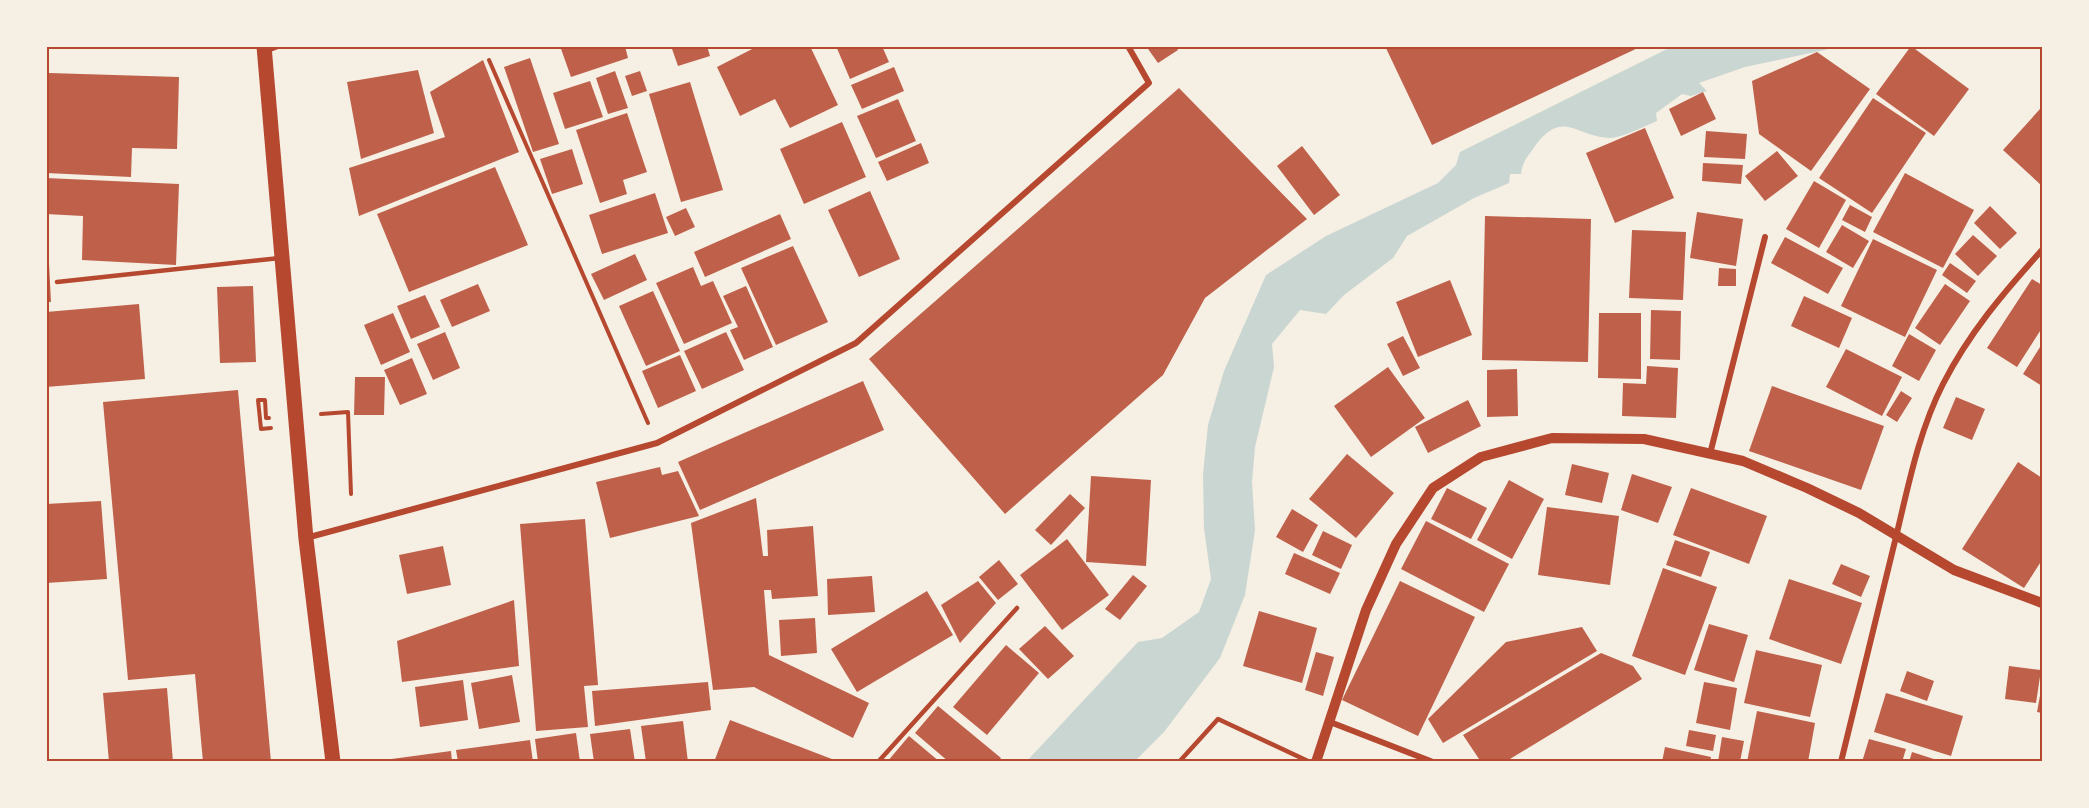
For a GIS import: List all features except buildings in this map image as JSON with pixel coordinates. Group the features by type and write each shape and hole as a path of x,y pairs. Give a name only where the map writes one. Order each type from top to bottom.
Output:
{"main road":[{"path":"264,49 306,538 333,762"}],"street":[{"path":"306,538 657,443 856,342 1149,83 1128,46"},
{"path":"1710,454 1765,237"},
{"path":"1841,762 1914,465 1942,387 1988,311 2043,250"},
{"path":"1316,762 1366,610 1396,544 1433,488 1481,457 1552,438 1644,439 1743,461 1807,488 1897,534 1954,570 2043,603"},
{"path":"1330,722 1433,762"}],"lane":[{"path":"264,49 280,46"},
{"path":"57,282 282,258"},
{"path":"878,762 1017,608"},
{"path":"1179,762 1218,719 1310,762"}],"path":[{"path":"489,60 657,443"},
{"path":"261,429 258,400 265,400 266,418"},
{"path":"348,412 351,494"}],"shaded area":[{"path":"1671,47 1838,47 1745,67 1699,83 1707,91 1691,96 1682,94 1656,113 1657,121 1621,136 1609,138 1597,136 1569,127 1553,129 1530,153 1521,174 1510,174 1509,183 1474,198 1407,236 1393,258 1344,295 1326,314 1300,310 1272,344 1274,367 1255,447 1252,482 1255,530 1245,595 1220,658 1164,732 1135,761 1026,762 1138,642 1162,638 1199,612 1211,579 1204,528 1203,474 1208,425 1224,371 1266,275 1326,236 1438,183 1456,165 1460,152"}]}
